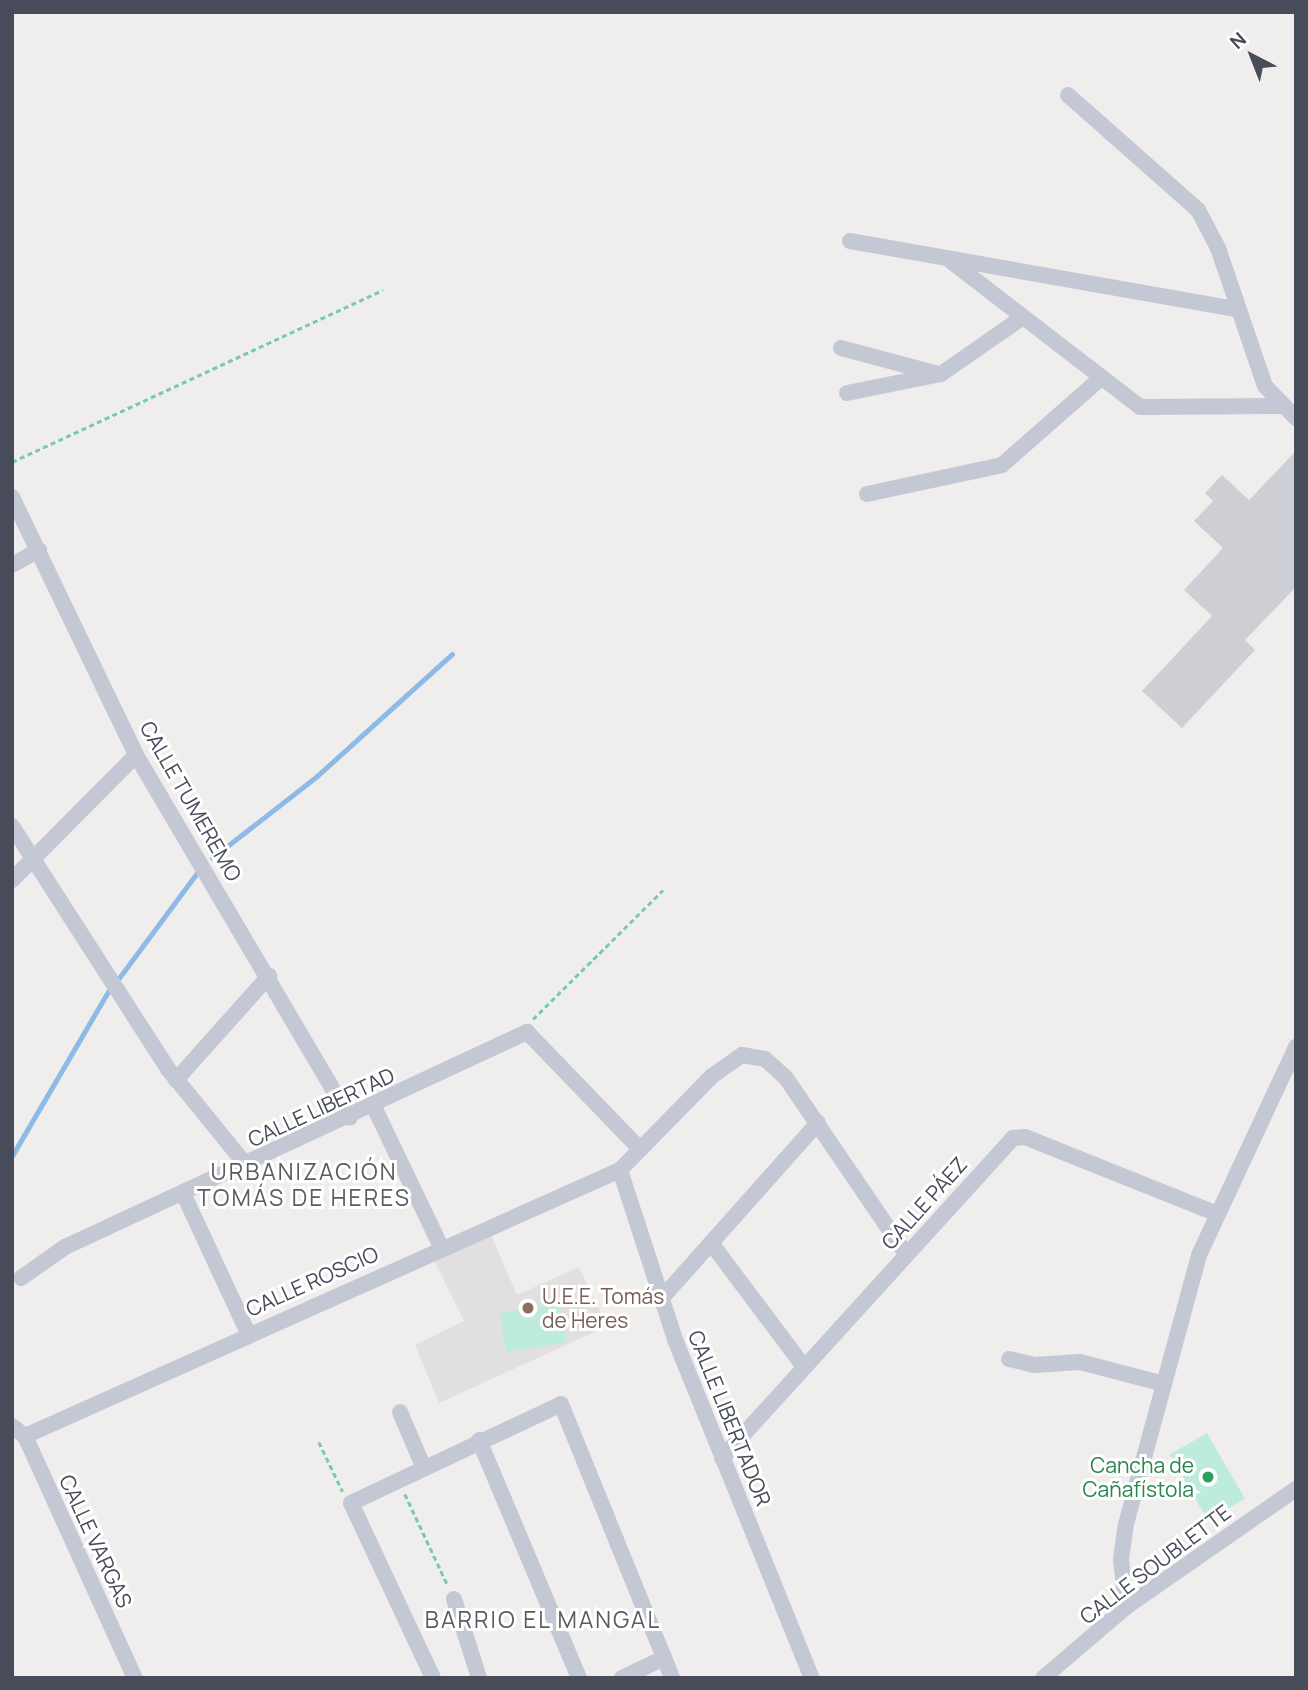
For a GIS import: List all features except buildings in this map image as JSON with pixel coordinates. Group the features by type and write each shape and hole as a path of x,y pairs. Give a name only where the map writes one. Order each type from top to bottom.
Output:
{"street":[{"path":"1068,95 1188,197 1218,248 1236,309 1265,386 1280,406 1296,418"},
{"path":"850,241 1236,309"},
{"path":"946,258 1143,408 1280,406"},
{"path":"847,393 941,374 1023,317"},
{"path":"841,348 941,374"},
{"path":"867,494 1002,465 1101,378"},
{"name":"CALLE TUMEREMO","path":"12,497 136,755 269,976 350,1118"},
{"path":"12,565 39,550"},
{"path":"12,880 136,755"},
{"path":"12,826 176,1080 246,1165"},
{"path":"176,1080 269,976"},
{"path":"527,1032 640,1149"},
{"name":"CALLE LIBERTAD","path":"21,1278 65,1247 374,1107 527,1032"},
{"path":"1126,1607 1121,1559 1126,1524 1215,1213 1296,1048"},
{"path":"620,1170 712,1076 742,1055 780,1070 906,1254"},
{"path":"374,1107 441,1247"},
{"path":"662,1299 818,1123"},
{"name":"CALLE PÁEZ","path":"722,1458 906,1254 1020,1136 1215,1213"},
{"name":"CALLE ROSCIO","path":"19,1431 620,1170"},
{"name":"CALLE LIBERTADOR","path":"620,1170 662,1299 722,1458 812,1678"},
{"path":"183,1194 248,1333"},
{"path":"711,1243 804,1367"},
{"path":"1009,1359 1034,1365 1080,1362 1164,1384"},
{"path":"433,1678 351,1503 423,1466 561,1404 672,1678"},
{"path":"400,1412 423,1466"},
{"name":"CALLE VARGAS","path":"19,1431 135,1678"},
{"path":"479,1440 579,1678"},
{"name":"CALLE SOUBLETTE","path":"1044,1678 1126,1607 1296,1489"},
{"path":"454,1599 479,1678"},
{"path":"622,1678 664,1658"}],"path":[{"path":"12,462 383,290"},
{"path":"527,1032 536,1014 663,890"},
{"path":"319,1441 351,1503"},
{"path":"398,1479 454,1599"}],"shaded area":[{"name":"U.E.E. Tomás de Heres","path":"491,1235 517,1295 579,1267 607,1326 439,1403 415,1345 464,1321 434,1260"}],"green space":[{"path":"560,1303 566,1343 506,1352 500,1313"},
{"name":"Cancha de Cañafístola","path":"1207,1433 1245,1499 1208,1520 1170,1454"}],"waterway":[{"path":"212,858 316,777 452,654"},
{"path":"119,978 197,873"},
{"path":"12,1156 108,992"}],"place":[{"name":"U.E.E. Tomás de Heres","path":"528,1308"},
{"name":"Cancha de Cañafístola","path":"1208,1477"}],"district":[{"name":"URBANIZACIÓN TOMÁS DE HERES","path":"304,1184"},
{"name":"BARRIO EL MANGAL","path":"543,1619"}]}
